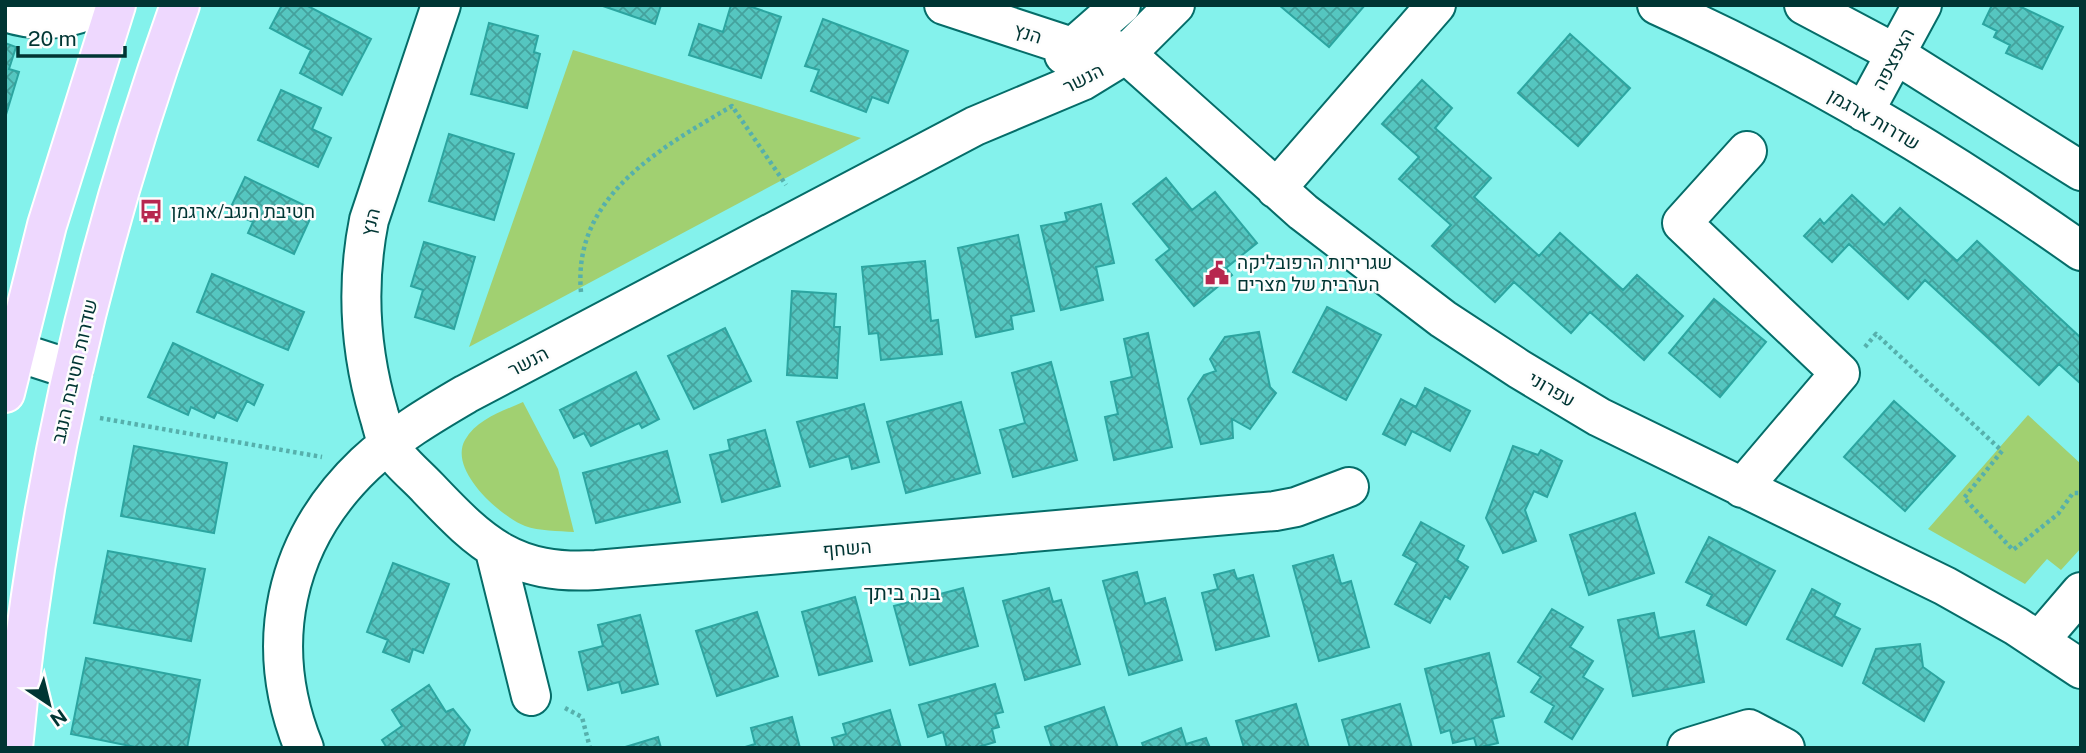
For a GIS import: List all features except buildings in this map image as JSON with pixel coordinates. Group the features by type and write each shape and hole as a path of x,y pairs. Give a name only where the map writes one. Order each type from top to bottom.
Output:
{"main road":[{"path":"5,393 10,350 116,5"},
{"name":"שדרות חטיבת הנגב","path":"13,748 32,583 63,411 127,167 180,5"}],"street":[{"path":"5,12 49,20 77,16 99,5"},
{"name":"הנץ","path":"389,445 365,352 360,286 363,253 369,220 441,5"},
{"name":"הנץ","path":"944,5 1073,47"},
{"name":"הנשר","path":"975,126 1121,5"},
{"name":"הנשר","path":"304,748 291,716 281,660 285,607 300,556 327,508 365,465 411,426 466,394 975,126 1082,81 1126,54 1175,5"},
{"path":"1276,189 1436,5"},
{"name":"שדרות ארגמן","path":"1657,5 1759,55 1864,112 1949,163 2081,251"},
{"path":"1804,5 1895,54 2081,171"},
{"name":"הצפצפה","path":"1864,112 1922,5"},
{"path":"1073,47 1114,49 1126,54"},
{"name":"עפרוני","path":"1126,54 1276,189 1371,267 1518,369 1600,417 1945,586 2081,669"},
{"path":"1742,488 1840,373 1682,223 1746,151"},
{"path":"10,350 73,370"},
{"name":"השחף","path":"389,445 466,529 495,551 544,569 596,570 1275,511 1296,507 1349,487"},
{"path":"495,551 531,696"},
{"path":"2039,641 2081,592"},
{"path":"1687,748 1749,729 1786,748"}],"path":[{"path":"585,331 580,278 582,257 598,215 611,194 643,162 732,106 806,215"},
{"path":"1840,373 1876,334 2002,451 1964,498 2013,550 2058,514 2073,493 2081,493"},
{"path":"63,411 325,458"},
{"path":"531,696 582,717 590,748"}],"green space":[{"path":"573,50 861,138 469,347"},
{"path":"523,402 558,469 574,532 536,529 515,521 479,490 464,465 462,452 465,440 476,426"},
{"path":"2028,415 2081,464 2081,548 2061,570 2047,559 2025,584 1928,529"}],"place":[{"name":"חטיבת הנגב/ארגמן","path":"151,211"},
{"name":"שגרירות הרפובליקה הערבית של מצרים","path":"1217,273"}],"district":[{"name":"בנה ביתך","path":"902,592"}]}
